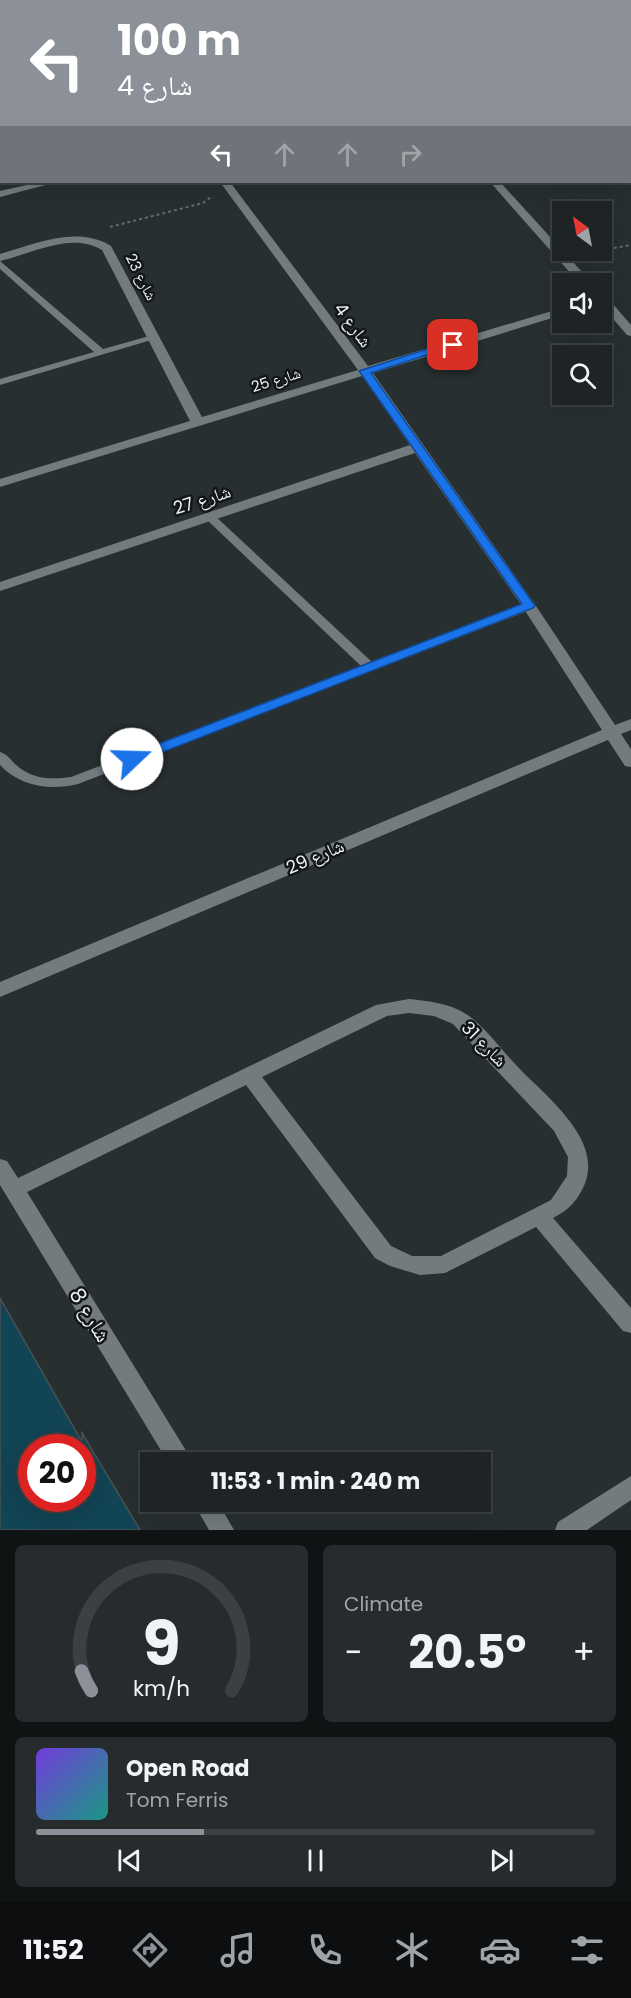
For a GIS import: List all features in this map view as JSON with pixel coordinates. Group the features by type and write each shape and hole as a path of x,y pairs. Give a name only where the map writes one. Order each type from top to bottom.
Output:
{"street":[{"path":"0,194 48,183"},
{"name":"شارع 4","path":"226,183 365,371 416,448 529,606 631,762"},
{"path":"496,183 577,273"},
{"path":"0,258 72,239 94,239"},
{"name":"شارع 23","path":"94,239 107,248 197,421"},
{"path":"612,310 631,332"},
{"name":"شارع 25","path":"0,483 552,314"},
{"name":"شارع 27","path":"0,587 416,448"},
{"name":"شارع 29","path":"0,990 631,724"},
{"name":"شارع 31","path":"14,1189 249,1075 383,1010 409,1006 436,1009 460,1019 573,1140 579,1158 579,1176 571,1193 558,1206 445,1264 429,1267 396,1260 382,1252 249,1075"},
{"name":"شارع 8","path":"0,1167 175,1452"},
{"path":"538,1216 631,1324"},
{"path":"567,1530 631,1486"},
{"path":"211,1512 222,1530"}],"lane":[{"path":"0,264 101,353"},
{"path":"0,382 153,338"},
{"path":"210,517 370,667"},
{"path":"0,756 12,772 24,779 48,783 73,781 529,606"}],"path":[{"path":"94,239 99,232 112,226 203,203 211,200 211,195"},
{"path":"612,248 631,245"}],"building":[{"path":"0,1298 77,1434 18,1434 18,1512 96,1512 96,1456 140,1530 0,1530"}],"route":[{"path":"132,759 529,606 416,448 365,371 453,345"}]}
